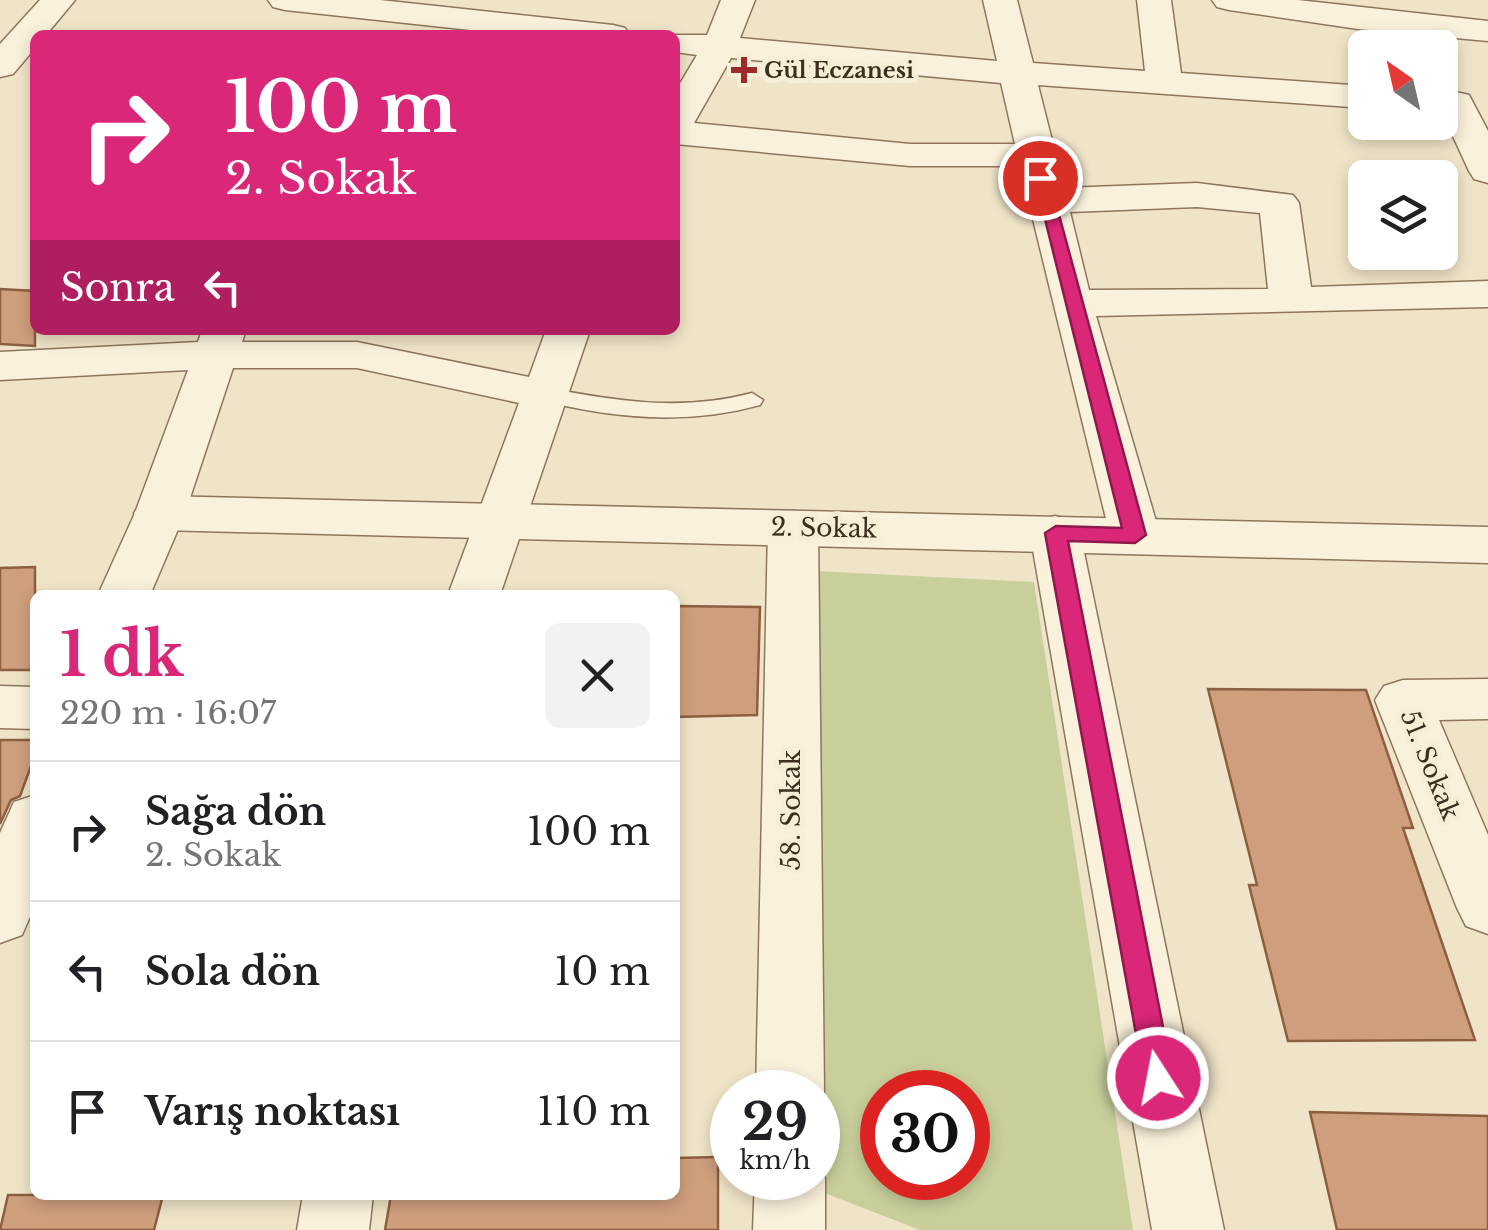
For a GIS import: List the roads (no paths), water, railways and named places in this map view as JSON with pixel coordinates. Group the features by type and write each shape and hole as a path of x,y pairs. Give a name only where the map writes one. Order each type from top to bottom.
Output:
{"street":[{"path":"32,30 58,0"},
{"path":"295,0 453,9 526,30"},
{"path":"680,115 720,46 738,0"},
{"path":"1000,0 1034,155 1135,535"},
{"path":"1154,0 1164,83"},
{"path":"1229,0 1358,19 1488,30"},
{"path":"0,66 30,32"},
{"path":"680,42 1014,73 1348,95"},
{"path":"0,80 30,83"},
{"path":"1461,103 1488,171"},
{"path":"680,133 910,155 1034,155"},
{"path":"1046,201 1197,195 1279,203 1291,301"},
{"path":"1072,303 1488,294"},
{"path":"476,590 566,335"},
{"path":"0,366 76,346 218,343 357,355 543,394"},
{"path":"126,590 160,513 218,343"},
{"name":"2. Sokak","path":"160,513 1488,545"},
{"name":"58. Sokak","path":"790,1070 792,528"},
{"path":"1056,533 1188,1230"},
{"name":"51. Sokak","path":"1488,700 1403,700 1488,908"},
{"path":"0,707 30,708"},
{"path":"0,917 30,832"},
{"path":"333,1230 337,1200"},
{"path":"790,1200 790,1230"}],"lane":[{"path":"543,394 664,414 704,413 752,400"}],"place":[{"name":"Gül Eczanesi","path":"744,70"}]}
